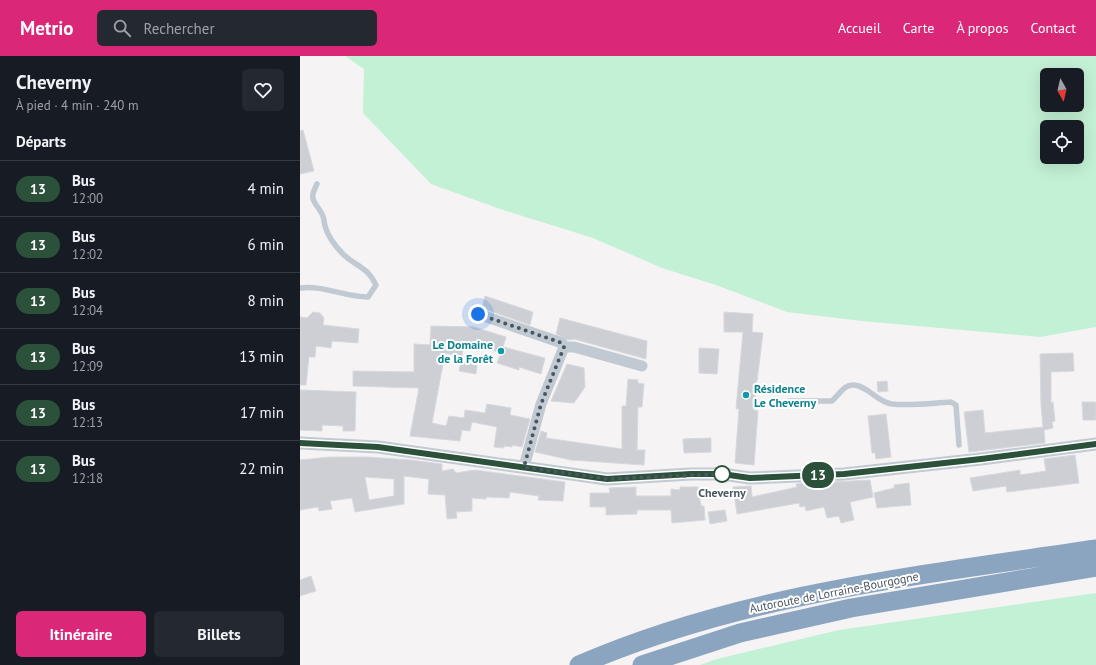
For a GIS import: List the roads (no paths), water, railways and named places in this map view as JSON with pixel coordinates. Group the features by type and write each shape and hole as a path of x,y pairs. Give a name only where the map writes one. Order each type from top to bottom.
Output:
{"highway":[{"name":"Autoroute de Lorraine-Bourgogne","path":"579,665 626,645 664,632 772,603 884,581 1096,549"},
{"name":"Autoroute de Lorraine-Bourgogne","path":"642,665 740,633 852,608 1096,567"}],"street":[{"path":"478,314 562,343 564,347"},
{"path":"564,347 574,347 642,366"},
{"path":"524,467 541,404 564,347"},
{"path":"300,443 378,447 607,479 713,474 750,478 871,471 1096,444"}],"lane":[{"path":"300,288 312,286 354,297 368,297 376,284 370,273 344,255 331,240 325,228 322,215 312,201 312,193 317,184"},
{"path":"790,401 832,401 845,387 853,385 862,387 882,401 892,404 951,402 956,405 959,445"}],"place":[{"name":"Le Domaine de la Forêt","path":"501,351"},
{"name":"Résidence Le Cheverny","path":"746,395"},
{"name":"Cheverny","path":"722,474"}]}
